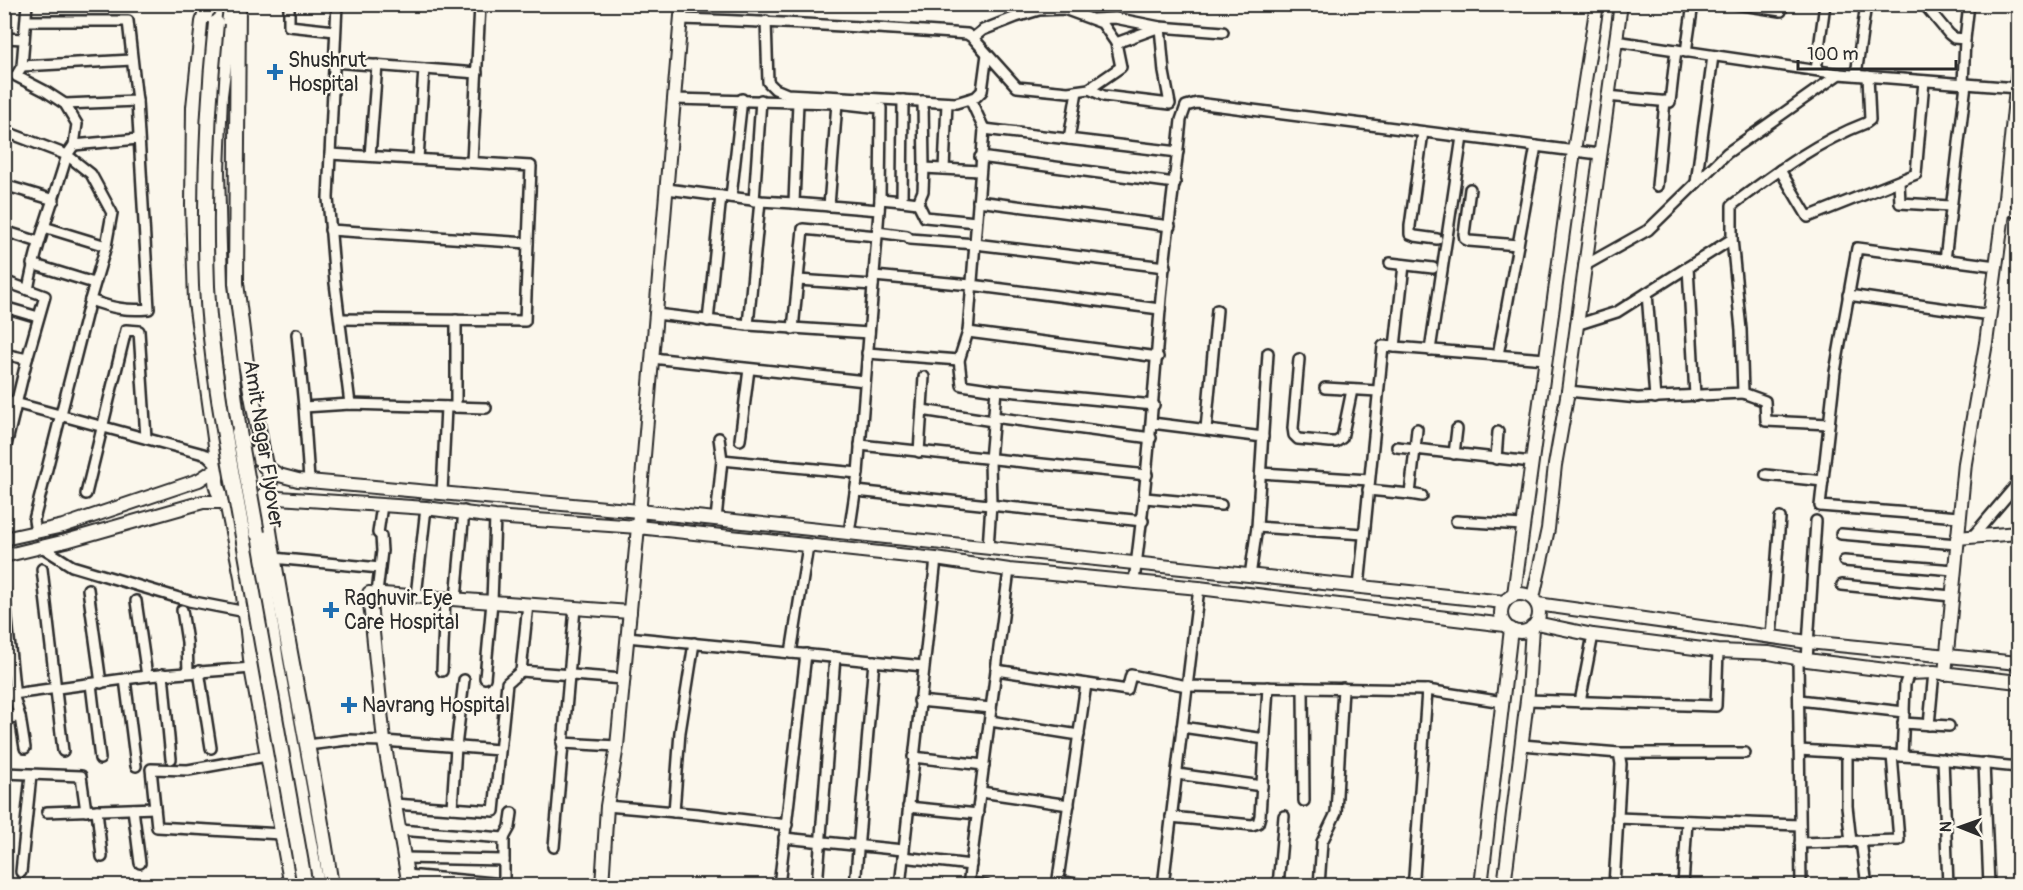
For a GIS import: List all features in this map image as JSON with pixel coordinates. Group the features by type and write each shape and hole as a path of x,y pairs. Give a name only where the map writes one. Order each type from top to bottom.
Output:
{"main road":[{"name":"Amit Nagar Flyover","path":"215,4 223,25 216,171 220,286 239,432 276,661 317,885"},
{"path":"215,4 206,11 203,22 195,96 193,205 196,302 219,467 216,482 218,490 227,502 242,577 252,668 292,885"},
{"name":"Amit Nagar Flyover","path":"231,4 223,25 208,98 207,285 215,371 279,748 305,885"},
{"path":"238,4 236,283 246,363 269,482 264,497 273,558 321,814 331,885"},
{"path":"219,467 224,461 238,454 254,456 265,466"},
{"path":"227,502 242,507 250,506 264,497"}],"street":[{"path":"16,76 22,66 27,4"},
{"path":"287,4 289,5 289,26 335,31"},
{"path":"337,4 328,198 350,404"},
{"path":"472,162 480,5 475,4"},
{"path":"602,885 607,806 617,746 638,527 682,4"},
{"path":"1482,885 1503,702 1508,627 1501,614 1509,598 1523,525 1574,151 1597,4"},
{"path":"1504,885 1522,745 1534,625 1539,610 1535,601 1568,391 1621,4"},
{"path":"1607,96 1670,102 1693,4"},
{"path":"1736,4 1780,11 1780,4"},
{"path":"1816,70 1825,4"},
{"path":"1857,75 1866,4"},
{"path":"1924,4 1949,34 1954,38 1965,39"},
{"path":"1945,260 1964,84 1965,39 1969,4"},
{"path":"681,19 766,21 967,34 1017,87 1068,92 1089,89 1121,67 1116,44 1102,23 1064,9 1039,10 983,30 973,38"},
{"path":"1092,19 1115,18 1160,27 1223,32"},
{"path":"26,21 128,21 137,101 149,309 128,310 90,300"},
{"path":"766,21 768,82 775,90 787,94 956,103 976,97 982,91 987,54"},
{"path":"1116,44 1160,27"},
{"path":"1160,27 1164,72 1170,104 1181,120"},
{"path":"4,38 24,39"},
{"path":"1615,41 1839,74 2017,88"},
{"path":"1696,183 1713,56"},
{"path":"22,66 132,60"},
{"path":"333,62 477,73"},
{"path":"370,156 377,65"},
{"path":"418,159 424,69"},
{"path":"1929,725 1939,673 1947,654 1965,463 1990,315 2016,112 2019,69"},
{"path":"1584,266 1648,230 1727,153 1839,74"},
{"path":"4,76 16,76 65,104 77,124 74,145 67,155 32,264 28,290"},
{"path":"1743,393 1741,330 1732,239 1732,205 1796,158 1839,133 1870,120 1868,76"},
{"path":"1780,170 1808,217 1916,174 1924,81"},
{"path":"1089,89 1104,96 1170,104"},
{"path":"1070,139 1077,91"},
{"path":"674,99 837,103 881,108 880,199 858,473 849,533"},
{"path":"731,197 742,99"},
{"path":"970,99 984,129 968,332 960,360 962,385 1154,405"},
{"path":"748,325 757,201 761,100"},
{"path":"902,201 903,100"},
{"path":"65,104 137,101"},
{"path":"923,101 923,191 918,203 925,217 976,222"},
{"path":"1657,186 1665,101"},
{"path":"794,203 798,102"},
{"path":"830,206 837,103"},
{"path":"944,169 947,103"},
{"path":"1134,581 1143,521 1151,438 1160,309 1181,120 1186,106 1197,104 1599,154"},
{"path":"984,129 1178,152"},
{"path":"4,131 67,155 91,174 112,213 106,246 94,283 34,520 36,532"},
{"path":"1423,132 1410,234 1437,239"},
{"path":"1430,350 1462,137"},
{"path":"74,145 138,139"},
{"path":"1498,355 1536,146"},
{"path":"330,154 531,165 525,321 340,319"},
{"path":"980,157 1175,183"},
{"path":"924,168 980,171"},
{"path":"1899,182 1900,203 1950,206"},
{"path":"4,185 54,200"},
{"path":"667,189 757,201 879,210"},
{"path":"1470,189 1465,239 1518,245"},
{"path":"708,321 721,195"},
{"path":"880,199 918,203"},
{"path":"978,201 1170,226"},
{"path":"2003,210 2019,212"},
{"path":"44,227 106,246"},
{"path":"793,329 803,229 975,244 1165,267"},
{"path":"330,230 528,243"},
{"path":"4,231 39,242"},
{"path":"1576,325 1617,312 1732,239"},
{"path":"1959,517 1820,506 1835,372 1857,248 1996,266"},
{"path":"1390,263 1433,268"},
{"path":"32,264 94,283"},
{"path":"1395,347 1404,265"},
{"path":"1688,267 1695,396"},
{"path":"798,280 971,285 1160,309"},
{"path":"4,281 45,296 5,450"},
{"path":"1647,293 1655,398"},
{"path":"1848,295 1990,315"},
{"path":"4,307 38,317"},
{"path":"1206,429 1217,310"},
{"path":"656,314 748,325 869,333"},
{"path":"456,320 456,407"},
{"path":"86,494 126,330 139,331 146,438"},
{"path":"968,332 1158,357"},
{"path":"297,334 309,480"},
{"path":"1359,587 1383,346 1546,359"},
{"path":"867,353 960,360"},
{"path":"1250,576 1257,527 1268,353"},
{"path":"4,354 27,359"},
{"path":"652,358 865,381"},
{"path":"1299,359 1293,428 1294,435 1298,439 1336,442 1342,438 1352,390"},
{"path":"740,440 749,369"},
{"path":"919,452 924,377"},
{"path":"1325,388 1378,391"},
{"path":"988,548 991,504 990,460 996,390"},
{"path":"1568,391 1638,398 1743,393 1765,402 1766,421 1829,424"},
{"path":"4,400 207,455 219,467 199,480 63,526 4,539"},
{"path":"304,407 350,404 486,408"},
{"path":"442,493 446,407"},
{"path":"922,410 1151,438"},
{"path":"1152,423 1263,437"},
{"path":"1410,494 1417,429"},
{"path":"1454,454 1457,429"},
{"path":"1496,459 1498,432"},
{"path":"716,519 722,460 719,438"},
{"path":"860,445 1147,475"},
{"path":"1397,447 1532,462"},
{"path":"722,460 858,473"},
{"path":"265,466 279,475 309,480 639,511 1359,587 1509,598 1527,595 1535,601 1771,637 2019,663"},
{"path":"1261,473 1369,485 1422,496"},
{"path":"1766,475 1823,481"},
{"path":"1973,536 2019,483"},
{"path":"856,491 1143,521"},
{"path":"264,497 426,508 495,517 638,527 936,559 1009,570 1199,588 1508,627 1521,632 1534,625 1718,651 1769,653 1909,673 1939,673 2019,682"},
{"path":"1145,498 1221,505"},
{"path":"4,556 203,502 227,502"},
{"path":"377,594 381,536 378,533 382,505"},
{"path":"416,596 426,508"},
{"path":"442,672 450,599 464,512"},
{"path":"485,678 492,602 495,517"},
{"path":"1771,637 1780,518"},
{"path":"1456,521 1523,525"},
{"path":"1801,885 1799,700 1802,659 1808,642 1816,521"},
{"path":"1257,527 1364,534"},
{"path":"1841,534 1957,541 1973,536 2019,533"},
{"path":"791,653 808,546"},
{"path":"42,547 72,566 166,592 189,601 246,612"},
{"path":"273,558 380,568"},
{"path":"900,885 936,559"},
{"path":"1844,561 1954,570"},
{"path":"42,569 63,751"},
{"path":"987,885 968,884 1009,570"},
{"path":"1842,585 1951,596"},
{"path":"1163,885 1199,588"},
{"path":"88,589 101,683"},
{"path":"4,590 13,694 20,717 25,748"},
{"path":"512,813 510,827 504,838 504,885 408,880 384,741 369,593 630,612"},
{"path":"136,601 147,676"},
{"path":"394,804 494,811 507,683 521,671 528,604"},
{"path":"554,847 575,608"},
{"path":"182,610 187,642 188,672"},
{"path":"1580,702 1593,635"},
{"path":"627,637 923,666"},
{"path":"675,812 680,732 694,643"},
{"path":"1527,700 1716,706 1718,651"},
{"path":"779,885 806,654"},
{"path":"817,885 836,657"},
{"path":"855,885 873,661"},
{"path":"13,694 163,674 252,668"},
{"path":"996,670 1127,690 1131,675 1187,686 1427,690 1503,702"},
{"path":"199,671 211,748"},
{"path":"521,671 623,679"},
{"path":"1800,843 1899,840 1897,755 1903,723 1905,684 1909,673"},
{"path":"163,674 171,759"},
{"path":"125,679 136,766"},
{"path":"452,808 464,680"},
{"path":"91,684 100,759"},
{"path":"1086,684 1058,883 1089,885"},
{"path":"1171,817 1252,825 1258,823 1268,687"},
{"path":"1303,688 1304,801"},
{"path":"1320,885 1322,842 1336,813 1343,688"},
{"path":"1411,885 1414,877 1427,690"},
{"path":"1799,700 1904,712"},
{"path":"919,701 991,708"},
{"path":"4,718 20,717"},
{"path":"990,721 1079,735"},
{"path":"1903,723 1949,726"},
{"path":"1182,727 1265,739"},
{"path":"308,745 347,740 499,750"},
{"path":"562,743 617,746"},
{"path":"1522,745 1619,753 1745,753"},
{"path":"1800,750 1897,755 2019,767"},
{"path":"1614,885 1621,764 1619,753"},
{"path":"1847,753 1847,806 1867,885"},
{"path":"267,756 188,770 152,769 157,827 282,834"},
{"path":"913,757 984,765"},
{"path":"1943,759 1948,885"},
{"path":"1984,764 1989,885"},
{"path":"4,773 81,776 86,811"},
{"path":"1177,774 1262,786"},
{"path":"21,872 31,775"},
{"path":"981,792 1069,805"},
{"path":"607,806 787,825"},
{"path":"908,807 978,814"},
{"path":"47,812 156,808"},
{"path":"133,809 140,863"},
{"path":"97,810 102,857"},
{"path":"1278,885 1284,816"},
{"path":"1617,818 1800,825"},
{"path":"1683,885 1687,821"},
{"path":"399,830 504,838"},
{"path":"784,838 859,846 970,865"},
{"path":"404,858 504,861"}],"place":[{"name":"Shushrut Hospital","path":"275,72"},
{"name":"Raghuvir Eye Care Hospital","path":"331,610"},
{"name":"Navrang Hospital","path":"349,705"}]}
